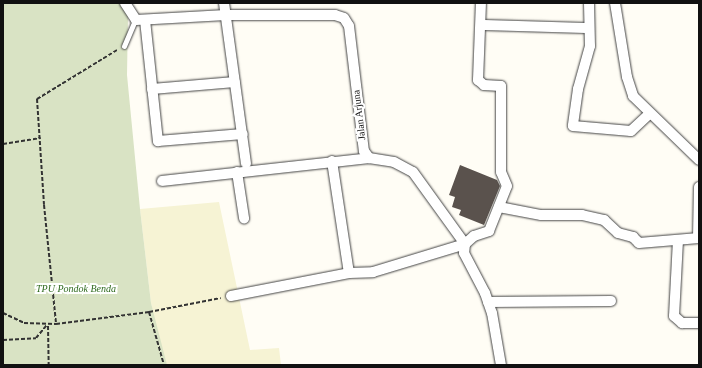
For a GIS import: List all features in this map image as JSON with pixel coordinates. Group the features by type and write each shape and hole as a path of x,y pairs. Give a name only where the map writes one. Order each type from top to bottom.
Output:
{"street":[{"path":"125,3 140,20 152,89 158,141 243,134"},
{"path":"224,3 246,163"},
{"path":"232,296 349,273 373,272 464,244 474,236 489,231 507,186 501,172 501,86 484,85 478,80 481,3"},
{"path":"589,3 589,52 578,89 573,126 631,131 649,114"},
{"path":"615,3 630,89 649,114 699,160"},
{"name":"Jalan Arjuna","path":"140,20 226,15 335,15 344,18 349,26 364,152 369,158"},
{"path":"481,25 589,28"},
{"path":"152,89 235,82"},
{"path":"162,181 369,158 394,162 413,172 464,244 464,253 488,302 501,365"},
{"path":"332,161 349,273"},
{"path":"236,172 244,218"},
{"path":"499,207 541,215 582,215 604,220 618,232 633,237 639,243 699,238 699,187"},
{"path":"678,240 674,316 682,323 699,323"},
{"path":"488,302 611,301"}],"lane":[{"path":"124,46 140,20"}],"path":[{"path":"56,324 44,204 41,138 37,99 124,46"},
{"path":"3,144 41,138"},
{"path":"3,313 24,323 56,324 149,312 232,296"},
{"path":"149,312 164,365"},
{"path":"3,340 36,338 48,324"},
{"path":"48,324 50,365"}],"shaded area":[{"path":"219,202 250,350 279,348 281,365 167,365 162,355 151,303 140,209"}],"green space":[{"name":"TPU Pondok Benda","path":"3,3 122,3 128,16 127,75 140,209 151,303 167,365 3,365"}],"building":[{"path":"460,165 497,180 500,186 484,225 459,215 461,210 452,207 455,197 449,195"}]}
